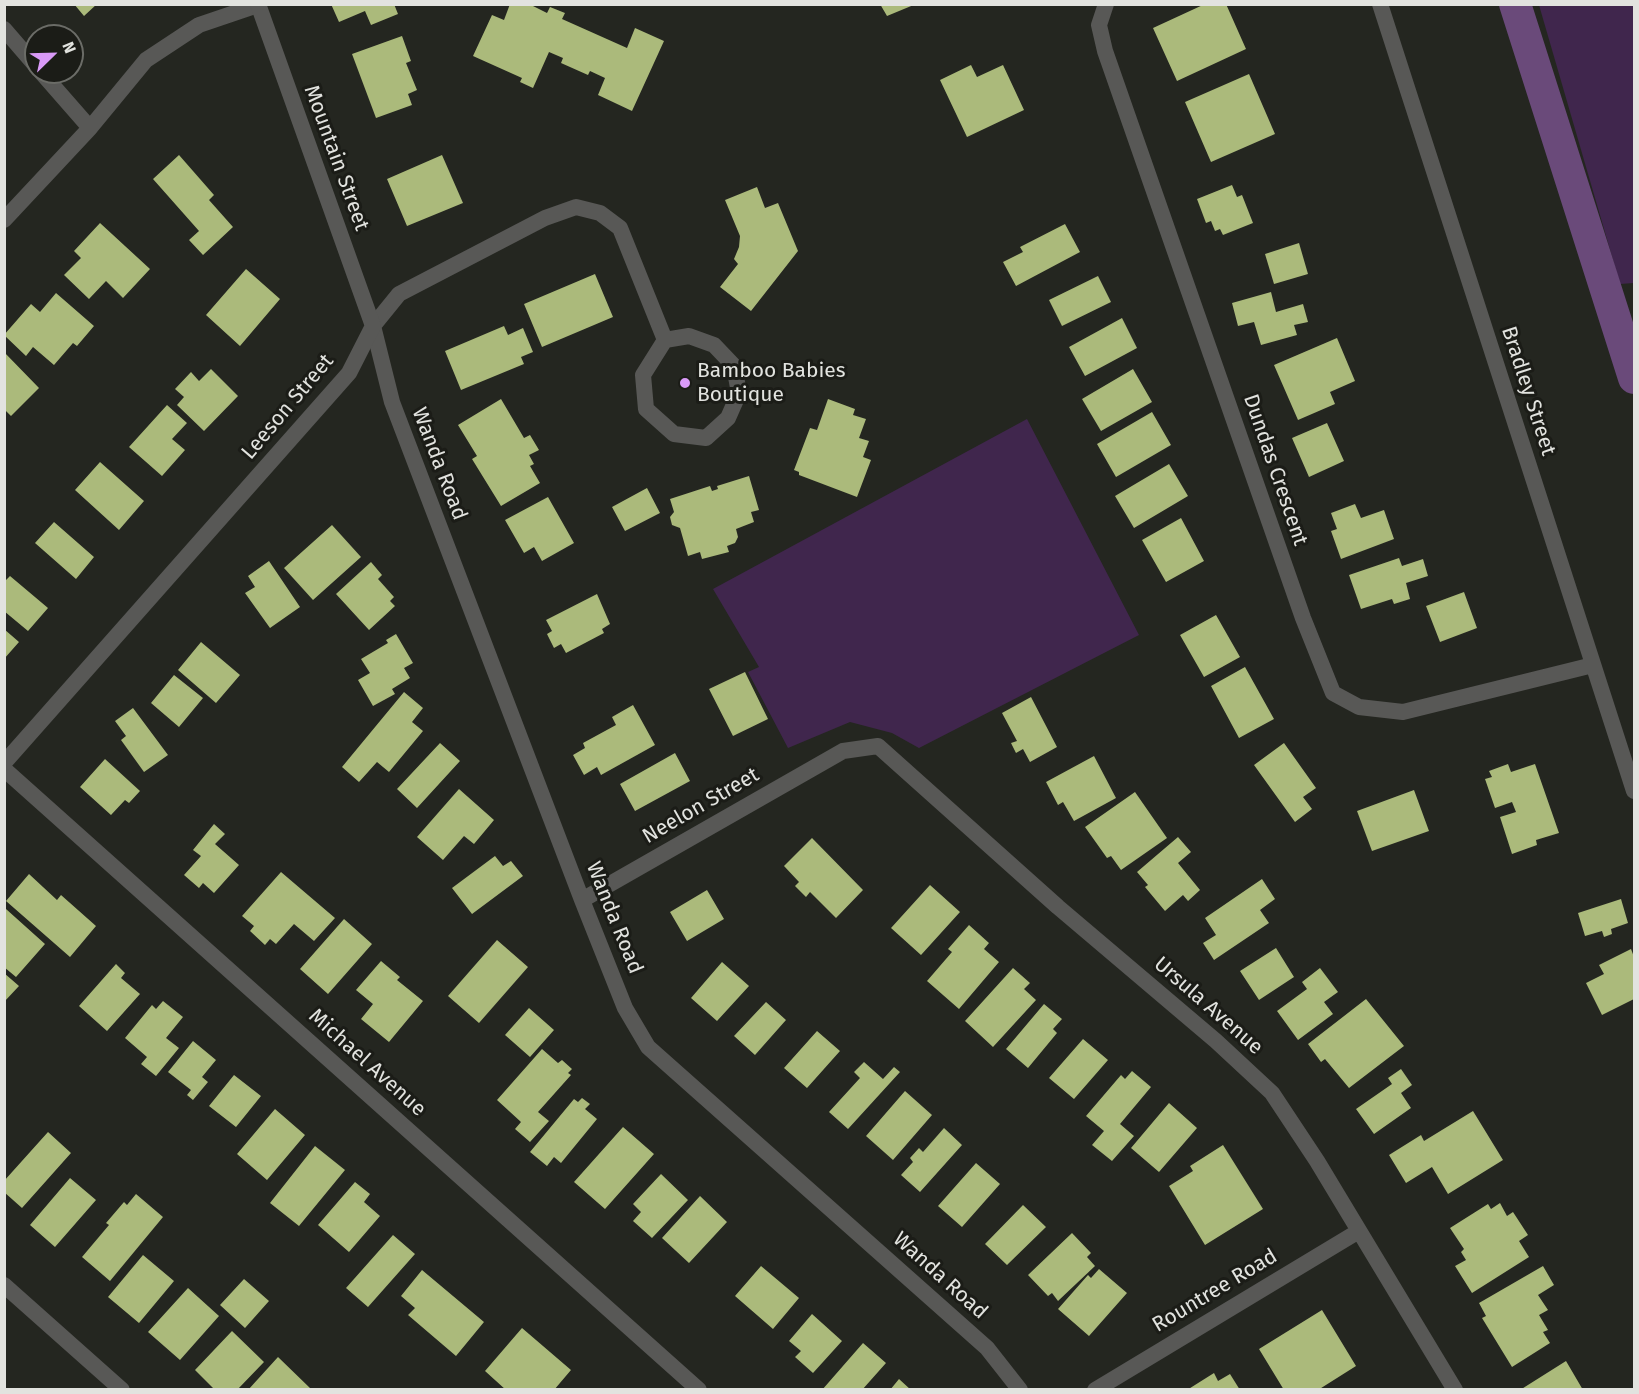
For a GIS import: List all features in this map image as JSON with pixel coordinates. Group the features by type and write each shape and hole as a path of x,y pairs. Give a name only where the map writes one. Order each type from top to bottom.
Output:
{"street":[{"name":"Dundas Crescent","path":"1106,4 1099,25 1105,51 1303,618 1334,693 1359,707 1403,712 1593,665"},
{"name":"Bradley Street","path":"1380,4 1635,791"},
{"path":"4,220 90,128 146,60 199,25 258,5"},
{"name":"Mountain Street","path":"258,5 373,326"},
{"path":"4,29 24,52"},
{"path":"52,84 90,128"},
{"name":"Leeson Street","path":"4,763 349,374 373,326 399,294 545,218 576,207 600,213 620,228 665,340"},
{"name":"Wanda Road","path":"373,326 392,402 582,900 625,1008 648,1047 987,1348 1020,1389"},
{"path":"689,336 714,345 734,366 739,393 728,418 706,438 675,434 646,409 643,375 665,340 689,336"},
{"name":"Ursula Avenue","path":"843,751 879,746 1058,907 1272,1093 1317,1161 1455,1389"},
{"name":"Neelon Street","path":"582,900 843,751"},
{"name":"Michael Avenue","path":"4,769 699,1389"},
{"name":"Rountree Road","path":"1095,1389 1359,1231"},
{"path":"4,1285 122,1389"}],"shaded area":[{"path":"1539,5 1634,5 1634,283 1620,284"},
{"path":"1027,419 1139,635 919,748 892,733 850,722 788,748 748,672 759,667 713,589"}],"building":[{"path":"74,4 97,4 84,16"},
{"path":"331,4 394,4 398,14 371,25 365,11 339,22"},
{"path":"510,4 529,4 547,13 550,7 565,13 562,19 627,48 635,28 664,41 632,111 598,95 605,78 590,71 588,75 561,63 563,58 549,52 533,88 520,82 522,78 473,56 492,15 504,20"},
{"path":"880,4 916,4 887,16"},
{"path":"1205,4 1226,4 1246,49 1177,81 1153,28"},
{"path":"402,36 411,61 406,63 417,90 408,94 412,105 376,118 352,54"},
{"path":"971,65 977,77 1003,65 1024,110 967,137 940,80"},
{"path":"1249,74 1275,134 1211,162 1185,102"},
{"path":"179,155 214,195 209,200 233,227 203,255 189,240 199,231 153,179"},
{"path":"442,155 463,203 407,226 387,179"},
{"path":"1232,185 1237,197 1242,195 1253,223 1223,235 1220,229 1215,231 1211,221 1206,223 1197,199"},
{"path":"757,187 765,208 778,203 798,251 751,311 720,287 738,264 734,259 739,247 740,236 725,200"},
{"path":"100,223 150,269 123,298 106,281 89,299 64,275 81,258 74,251"},
{"path":"1065,224 1080,252 1016,286 1003,262 1023,252 1020,247"},
{"path":"1299,243 1308,274 1274,284 1265,254"},
{"path":"246,269 280,299 240,346 206,315"},
{"path":"595,274 613,317 542,347 524,304"},
{"path":"1098,276 1111,302 1062,326 1049,300"},
{"path":"1271,292 1276,312 1303,304 1308,322 1294,325 1297,335 1261,345 1254,322 1238,326 1232,303"},
{"path":"56,293 94,326 77,346 73,343 54,365 33,347 26,356 4,335 31,304 40,312"},
{"path":"1122,318 1137,348 1085,376 1069,347"},
{"path":"504,326 508,335 523,328 533,352 521,357 524,364 461,390 445,351"},
{"path":"1337,338 1355,381 1330,392 1335,404 1298,420 1274,365"},
{"path":"4,352 39,388 11,416 4,409"},
{"path":"211,369 238,396 204,431 177,405 184,397 175,389 191,372 199,381"},
{"path":"1133,369 1152,402 1101,431 1082,399"},
{"path":"501,399 524,438 530,435 539,450 529,455 534,464 530,466 540,483 501,506 472,459 477,456 458,425"},
{"path":"828,399 855,409 853,415 866,419 859,438 869,441 863,457 871,460 857,497 799,475 799,472 794,470 810,428 817,430"},
{"path":"167,405 187,423 172,439 185,450 162,476 129,447"},
{"path":"1152,412 1171,445 1116,477 1097,444"},
{"path":"1327,423 1344,461 1309,477 1292,438"},
{"path":"100,462 144,501 119,530 75,490"},
{"path":"1169,464 1188,496 1134,528 1115,496"},
{"path":"749,476 759,510 751,512 754,522 736,529 738,537 735,543 727,546 729,552 702,559 700,552 688,556 680,528 672,525 670,517 674,512 670,499 710,486 712,491 718,489 717,486"},
{"path":"647,488 660,513 625,531 612,507"},
{"path":"548,497 574,543 542,561 534,547 524,553 505,520"},
{"path":"1355,504 1361,518 1384,510 1394,539 1341,559 1331,531 1337,529 1331,513"},
{"path":"1181,518 1204,561 1166,582 1142,540"},
{"path":"54,522 94,557 76,579 35,543"},
{"path":"332,525 361,557 313,600 284,568"},
{"path":"1399,558 1402,566 1423,559 1428,576 1406,583 1410,599 1394,604 1392,599 1361,609 1349,575"},
{"path":"269,561 300,607 270,628 245,593 255,587 248,576"},
{"path":"371,562 382,575 378,579 394,597 390,601 395,606 369,630 336,594"},
{"path":"10,576 48,608 28,631 4,611 4,582"},
{"path":"1464,592 1477,628 1440,642 1426,606"},
{"path":"597,594 610,624 602,629 604,633 566,653 561,644 554,648 547,634 552,631 546,620"},
{"path":"1216,615 1240,657 1204,677 1180,635"},
{"path":"4,629 19,642 4,659"},
{"path":"396,634 413,663 404,668 410,678 392,689 395,694 373,706 358,680 370,673 361,659 388,643 386,640"},
{"path":"201,642 240,675 216,703 178,670"},
{"path":"1245,667 1274,719 1239,738 1211,686"},
{"path":"745,672 768,719 733,736 709,689"},
{"path":"174,675 203,698 179,727 151,703"},
{"path":"404,692 423,708 412,722 423,731 389,772 377,762 359,782 342,767"},
{"path":"1031,697 1057,747 1030,762 1023,749 1016,753 1011,743 1017,741 1002,713"},
{"path":"633,705 655,745 601,775 597,767 584,775 573,755 585,748 583,743 616,725 612,717"},
{"path":"133,708 168,755 144,772 121,740 126,736 115,721"},
{"path":"440,743 460,761 417,808 397,789"},
{"path":"1284,743 1316,788 1303,797 1312,809 1295,822 1254,765"},
{"path":"675,753 690,781 635,811 620,784"},
{"path":"1094,756 1116,798 1074,821 1063,802 1058,805 1046,782"},
{"path":"105,759 140,791 129,803 125,800 111,815 80,787"},
{"path":"1508,764 1511,772 1535,764 1559,833 1536,840 1537,845 1512,854 1500,817 1516,812 1512,802 1495,808 1485,779 1492,777 1489,771"},
{"path":"459,789 494,820 474,844 464,836 443,860 417,837"},
{"path":"1414,790 1429,831 1372,851 1357,811"},
{"path":"1135,792 1167,838 1121,870 1111,856 1107,858 1085,827"},
{"path":"214,824 225,834 215,844 239,865 214,893 203,883 199,888 184,875 201,856 193,850"},
{"path":"1178,837 1191,852 1178,863 1200,890 1188,901 1183,895 1165,911 1145,887 1148,885 1137,872"},
{"path":"812,838 863,890 836,918 810,892 806,897 795,886 799,882 784,866"},
{"path":"495,856 503,866 511,861 523,876 472,914 452,888"},
{"path":"281,872 335,918 314,941 294,924 276,944 270,939 265,945 250,931 254,926 242,916"},
{"path":"29,874 57,900 61,895 96,926 70,957 6,901"},
{"path":"1262,879 1275,899 1260,910 1269,923 1214,960 1203,943 1216,935 1205,918"},
{"path":"930,885 960,912 921,955 891,928"},
{"path":"707,890 724,919 687,941 670,912"},
{"path":"1621,899 1628,923 1611,929 1612,934 1604,937 1602,931 1585,936 1578,913"},
{"path":"6,909 45,944 16,977 4,967"},
{"path":"344,919 372,944 328,994 300,969"},
{"path":"969,925 989,943 984,949 999,962 959,1009 927,981 952,952 948,949"},
{"path":"497,940 528,967 479,1023 448,996"},
{"path":"1276,948 1294,977 1259,1000 1240,971"},
{"path":"1631,949 1634,957 1634,999 1602,1015 1586,983 1604,974 1599,965"},
{"path":"381,961 400,977 397,980 423,1001 389,1042 361,1019 373,1004 356,990"},
{"path":"722,962 749,986 717,1021 691,998"},
{"path":"116,964 125,973 121,978 140,994 107,1031 79,1006"},
{"path":"1013,968 1030,983 1024,989 1036,1000 993,1047 965,1021"},
{"path":"1320,968 1338,992 1324,1002 1333,1014 1298,1040 1277,1011 1307,989 1302,982"},
{"path":"4,973 19,986 4,1002"},
{"path":"1366,999 1404,1046 1349,1088 1325,1059 1321,1062 1308,1044"},
{"path":"163,1001 183,1017 166,1038 179,1048 156,1076 141,1064 147,1057 125,1038 152,1005 156,1009"},
{"path":"766,1002 786,1020 755,1055 734,1036"},
{"path":"1044,1004 1062,1019 1053,1029 1057,1033 1028,1068 1006,1049"},
{"path":"529,1008 554,1030 530,1057 505,1035"},
{"path":"817,1031 840,1051 807,1088 784,1068"},
{"path":"1083,1039 1108,1060 1074,1099 1049,1078"},
{"path":"193,1041 216,1060 202,1077 208,1082 193,1100 187,1095 191,1090 168,1072"},
{"path":"542,1049 558,1063 562,1060 572,1069 568,1073 571,1075 538,1112 549,1121 530,1142 515,1129 521,1122 497,1100"},
{"path":"864,1062 883,1079 894,1067 900,1072 848,1129 829,1112 860,1078 854,1072"},
{"path":"1401,1069 1412,1085 1401,1093 1411,1108 1374,1134 1356,1109 1392,1084 1388,1078"},
{"path":"1132,1071 1151,1087 1120,1124 1134,1136 1112,1161 1092,1145 1104,1131 1086,1116 1121,1075 1125,1079"},
{"path":"234,1075 261,1096 236,1127 209,1106"},
{"path":"905,1091 932,1115 893,1160 866,1136"},
{"path":"582,1098 590,1104 585,1109 597,1119 561,1163 554,1157 547,1166 530,1152 574,1099 578,1102"},
{"path":"1169,1103 1197,1128 1159,1172 1131,1148"},
{"path":"275,1109 305,1135 267,1180 237,1154"},
{"path":"1473,1111 1503,1160 1448,1194 1432,1167 1406,1183 1389,1155 1421,1135 1424,1141"},
{"path":"623,1127 654,1154 605,1209 574,1182"},
{"path":"944,1128 962,1145 920,1192 901,1175 913,1162 910,1158 919,1148 923,1152"},
{"path":"48,1132 71,1153 22,1208 4,1192 4,1181"},
{"path":"1223,1145 1263,1209 1205,1245 1169,1186 1193,1171 1190,1166"},
{"path":"315,1146 345,1170 299,1226 270,1203"},
{"path":"976,1163 1000,1184 962,1227 938,1206"},
{"path":"661,1174 688,1200 652,1238 633,1221 641,1212 633,1204"},
{"path":"70,1178 96,1200 55,1247 30,1225"},
{"path":"355,1182 370,1194 364,1202 380,1216 349,1252 318,1225"},
{"path":"136,1194 163,1217 110,1281 82,1257 109,1225 106,1223 124,1202 127,1205"},
{"path":"700,1196 727,1222 689,1263 662,1238"},
{"path":"1500,1203 1507,1216 1513,1212 1528,1235 1519,1241 1529,1257 1472,1293 1455,1266 1466,1260 1461,1252 1464,1249 1450,1228 1488,1204 1491,1209"},
{"path":"1023,1205 1046,1227 1007,1265 985,1244"},
{"path":"1072,1233 1091,1253 1087,1257 1095,1266 1058,1301 1052,1293 1048,1296 1028,1275"},
{"path":"393,1235 415,1254 368,1307 346,1288"},
{"path":"143,1255 174,1281 139,1323 108,1297"},
{"path":"761,1266 799,1298 773,1329 735,1296"},
{"path":"1543,1266 1554,1285 1538,1295 1548,1310 1539,1315 1548,1330 1543,1332 1550,1343 1512,1367 1482,1318 1486,1316 1479,1303"},
{"path":"1099,1269 1127,1293 1089,1336 1058,1309 1088,1275 1091,1278"},
{"path":"422,1270 484,1322 456,1356 408,1315 415,1308 401,1296"},
{"path":"244,1279 269,1301 245,1328 220,1305"},
{"path":"188,1288 219,1316 180,1360 148,1332"},
{"path":"1322,1310 1356,1366 1318,1390 1284,1390 1259,1349"},
{"path":"812,1314 842,1341 813,1373 795,1357 801,1351 789,1341"},
{"path":"522,1328 571,1370 554,1390 506,1390 485,1371"},
{"path":"232,1331 264,1362 237,1390 215,1390 195,1370"},
{"path":"863,1343 886,1363 862,1390 822,1390"},
{"path":"278,1357 310,1388 309,1390 248,1390"},
{"path":"1566,1361 1583,1390 1520,1390"},
{"path":"1214,1373 1218,1381 1230,1374 1240,1390 1187,1390"},
{"path":"899,1379 911,1390 890,1390"}],"waterway":[{"path":"1515,4 1634,378"}],"place":[{"name":"Bamboo Babies Boutique","path":"685,383"}]}
